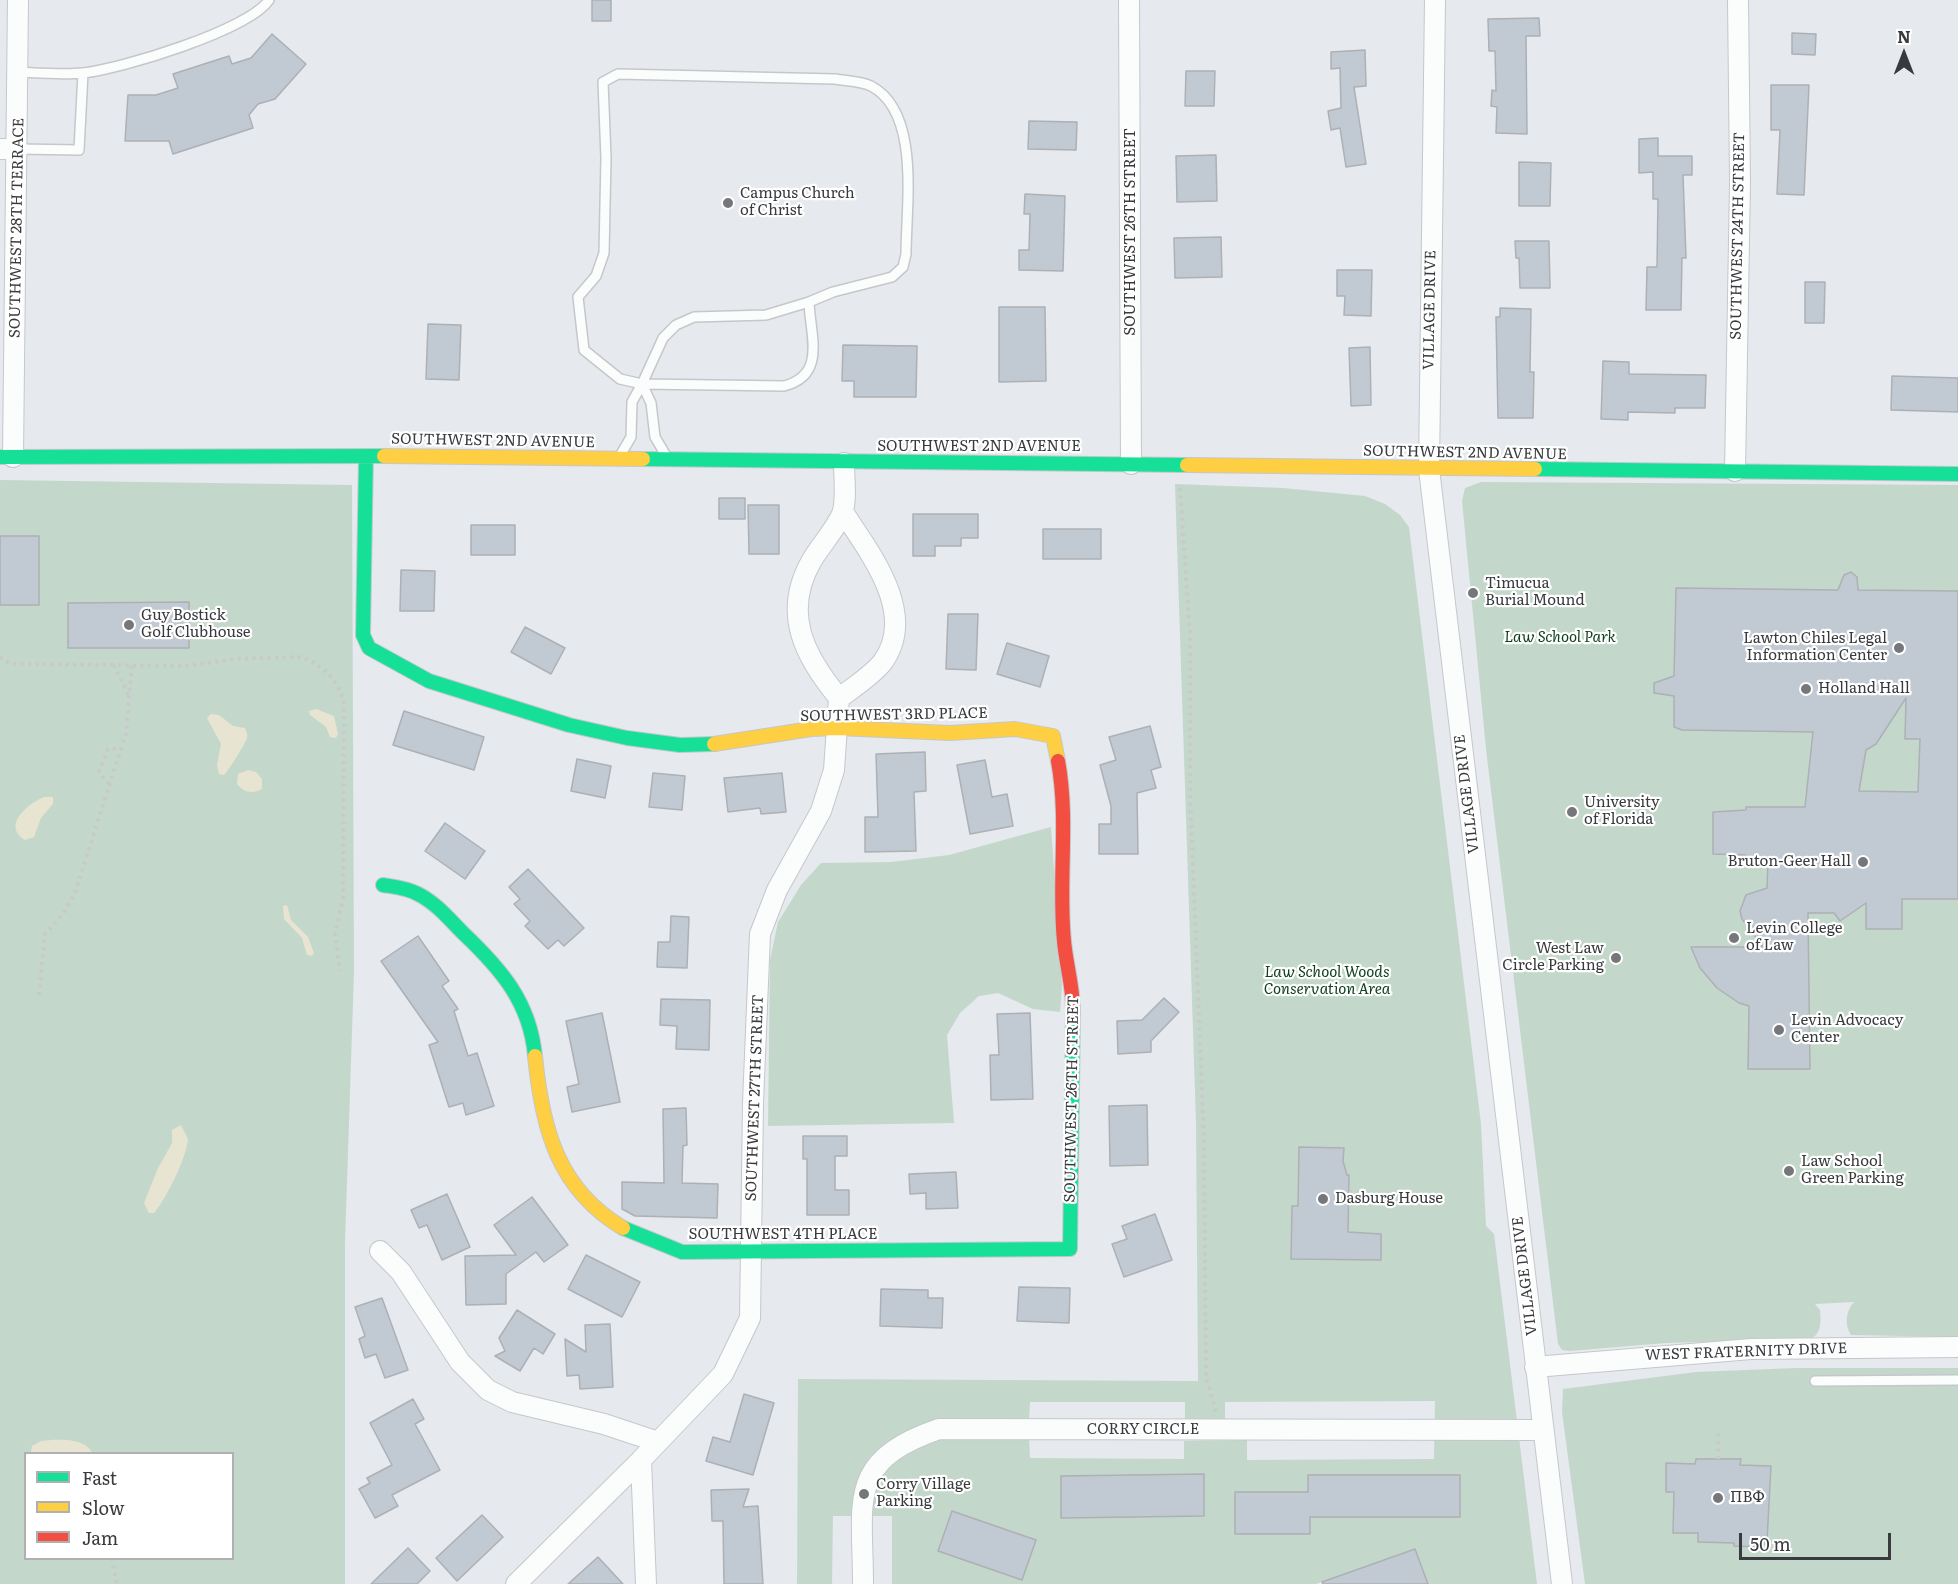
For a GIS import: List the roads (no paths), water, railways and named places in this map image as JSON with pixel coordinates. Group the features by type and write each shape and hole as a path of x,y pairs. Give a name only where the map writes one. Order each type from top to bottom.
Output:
{"street":[{"name":"SOUTHWEST 28TH TERRACE","path":"6,457 9,149 18,72 18,0"},
{"name":"SOUTHWEST 26TH STREET","path":"1129,0 1131,464"},
{"name":"VILLAGE DRIVE","path":"1434,0 1429,469 1562,1584"},
{"name":"SOUTHWEST 24TH STREET","path":"1735,471 1740,182 1738,0"},
{"name":"SOUTHWEST 2ND AVENUE","path":"6,457 366,456 1958,474"},
{"name":"SOUTHWEST 3RD PLACE","path":"366,456 363,635 369,648 429,681 569,725 627,738 680,745 711,745 811,729 950,732 1015,729 1053,736"},
{"path":"843,512 883,575 893,613 891,640 883,662 839,698 813,666 807,653 801,639 798,609 802,583 808,567 843,512 844,463"},
{"name":"SOUTHWEST 27TH STREET","path":"516,1584 641,1460 723,1374 750,1318 760,934 777,890 821,811 834,770 839,698"},
{"name":"SOUTHWEST 26TH STREET","path":"1053,736 1063,789 1064,941 1073,988 1070,1249"},
{"name":"SOUTHWEST 4TH PLACE","path":"383,885 416,892 495,962 519,996 534,1038 542,1113 569,1182 596,1212 621,1230 682,1252 751,1249 1070,1249"},
{"path":"380,1251 401,1272 460,1362 488,1390 512,1402 554,1414 604,1424 658,1442"},
{"name":"WEST FRATERNITY DRIVE","path":"1535,1366 1751,1349 1958,1347"},
{"name":"CORRY CIRCLE","path":"863,1584 862,1494 876,1465 885,1455 919,1436 939,1429 1542,1430"},
{"path":"641,1460 646,1584"}],"lane":[{"path":"18,72 83,73 147,58 249,19 269,0"},
{"path":"9,149 79,150 83,73"},
{"path":"618,459 631,437 632,402 642,384 663,338 676,325 694,317 766,315 833,292 892,277 903,267 906,254 906,148 902,121 888,98 870,85 835,79 618,74 603,82 606,158 604,253 596,276 578,297 584,350 620,379 642,384 784,386 799,382 807,375 812,352 813,327 809,302"},
{"path":"642,384 651,403 655,437 670,460"},
{"path":"1815,1381 1958,1380"}],"place":[{"name":"Campus Church of Christ","path":"728,203"},
{"name":"Timucua Burial Mound","path":"1473,593"},
{"name":"Guy Bostick Golf Clubhouse","path":"129,625"},
{"name":"Lawton Chiles Legal Information Center","path":"1899,648"},
{"name":"Holland Hall","path":"1806,689"},
{"name":"University of Florida","path":"1572,812"},
{"name":"Bruton-Geer Hall","path":"1863,862"},
{"name":"Levin College of Law","path":"1734,938"},
{"name":"West Law Circle Parking","path":"1616,958"},
{"name":"Levin Advocacy Center","path":"1779,1030"},
{"name":"Law School Green Parking","path":"1789,1171"},
{"name":"Dasburg House","path":"1323,1199"},
{"name":"Corry Village Parking","path":"864,1494"},
{"name":"ΠΒΦ","path":"1718,1498"}],"park label":[{"name":"Law School Park","path":"1560,638"},
{"name":"Law School Woods Conservation Area","path":"1327,982"}]}
